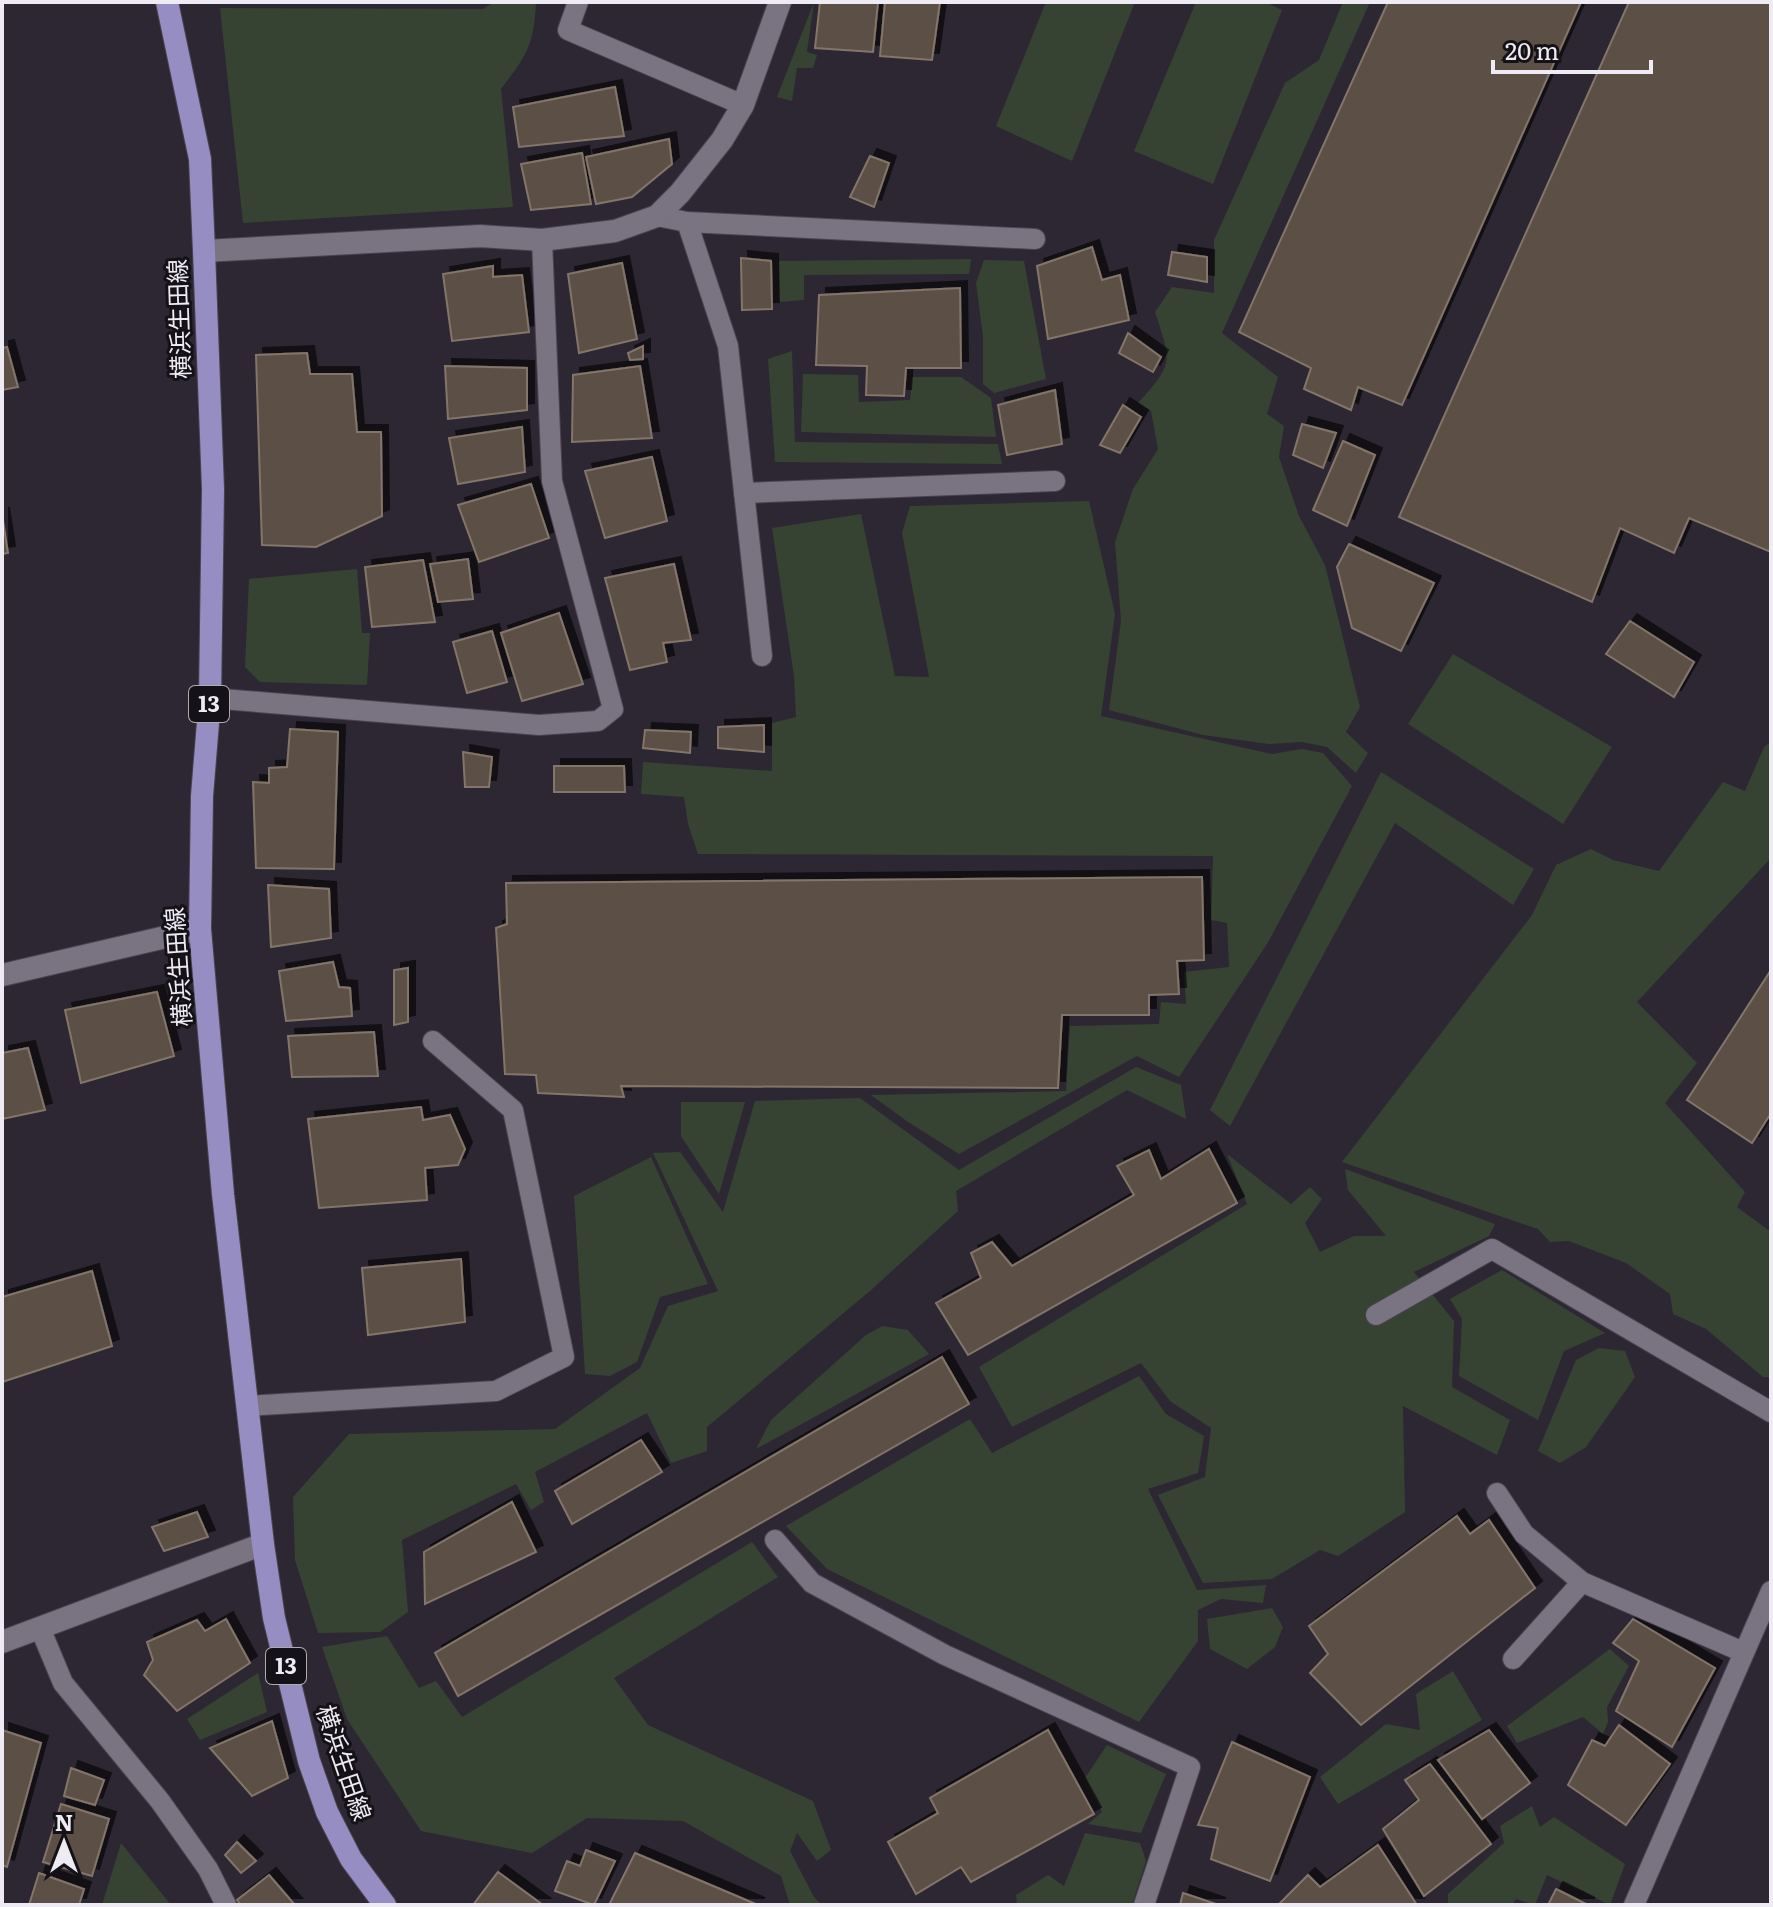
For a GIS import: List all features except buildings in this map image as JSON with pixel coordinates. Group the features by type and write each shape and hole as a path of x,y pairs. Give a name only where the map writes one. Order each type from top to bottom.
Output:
{"main road":[{"name":"横浜生田線","path":"167,2 200,159 213,489 210,698 202,796 200,929 223,1194 247,1406 274,1618 309,1761 327,1812 351,1859 385,1905"}],"street":[{"path":"204,251 480,236 542,240 615,231 657,216 714,151 743,105 780,2"},
{"path":"2,975 200,929"},
{"path":"2,1642 263,1544"}],"lane":[{"path":"578,2 568,30 743,105"},
{"path":"657,216 687,222 1035,239"},
{"path":"687,222 728,346 762,656"},
{"path":"210,698 539,725 598,721 613,709 552,481 542,240"},
{"path":"744,493 1055,481"},
{"path":"247,1406 496,1391 564,1357 513,1110 433,1041"},
{"path":"1376,1315 1492,1249 1771,1412"},
{"path":"1497,1493 1524,1534 1582,1582 1743,1652"},
{"path":"775,1540 812,1583 932,1648 1190,1767 1144,1905"},
{"path":"1513,1659 1582,1582"},
{"path":"1634,1905 1771,1591"},
{"path":"40,1628 63,1683 160,1801 208,1869 226,1905"}],"green space":[{"path":"494,2 536,2 528,49 501,89 513,207 243,223 220,8 483,9"},
{"path":"814,2 807,52 817,55 813,68 797,68 792,101 777,97"},
{"path":"1046,2 1135,2 1072,161 996,126"},
{"path":"1196,2 1265,2 1282,10 1213,184 1134,151"},
{"path":"1343,2 1370,2 1222,333 1278,377 1267,414 1284,426 1279,457 1299,516 1325,565 1360,707 1346,732 1368,753 1356,773 1327,747 1302,742 1269,744 1203,735 1109,710 1121,621 1115,542 1133,489 1158,449 1151,411 1138,403 1159,379 1166,361 1155,312 1172,287 1214,293 1214,240 1285,83 1319,60"},
{"path":"971,259 969,274 804,275 804,300 779,302 779,261"},
{"path":"984,260 1024,261 1046,379 994,393 983,384 983,336 976,283"},
{"path":"792,351 795,442 998,444 1002,464 775,462 768,359"},
{"path":"803,374 858,375 859,402 910,400 912,377 961,377 991,398 996,437 801,432"},
{"path":"1089,501 1115,614 1101,716 1272,754 1302,749 1323,753 1352,786 1267,944 1179,1077 1137,1056 959,1154 871,1095 1066,1091 1070,1026 1159,1024 1161,1002 1186,1004 1184,972 1229,967 1227,923 1211,920 1213,856 698,854 688,824 684,797 641,794 643,762 772,771 772,723 796,717 794,676 772,528 861,514 895,676 929,677 902,533 910,506"},
{"path":"357,569 362,633 370,633 367,685 260,682 245,667 249,579"},
{"path":"1453,654 1612,747 1563,824 1408,724"},
{"path":"1771,742 1771,858 1637,1002 1697,1063 1665,1103 1745,1192 1737,1207 1771,1232 1771,1377 1763,1377 1706,1329 1673,1314 1670,1294 1626,1263 1569,1241 1550,1242 1538,1229 1342,1162 1532,915 1556,865 1591,849 1613,860 1659,871 1723,782 1745,791 1764,747"},
{"path":"1381,772 1534,869 1513,905 1395,823 1230,1126 1210,1110"},
{"path":"1136,1067 1181,1085 1186,1119 1127,1090 956,1191 958,1211 870,1291 707,1427 707,1451 671,1463 647,1413 535,1472 544,1502 531,1510 516,1484 402,1540 408,1612 380,1632 318,1633 295,1560 293,1497 349,1434 555,1429 640,1368 668,1306 718,1291 653,1153 680,1152 723,1212 755,1101 860,1098 959,1170"},
{"path":"681,1102 745,1102 719,1194 681,1136"},
{"path":"1227,1154 1291,1204 1310,1187 1322,1199 1305,1223 1320,1252 1354,1236 1386,1236 1348,1190 1345,1169 1495,1224 1489,1236 1414,1272 1454,1321 1452,1387 1510,1420 1497,1455 1403,1406 1405,1512 1338,1556 1320,1550 1272,1579 1203,1583 1158,1495 1205,1477 1211,1428 1170,1401 1141,1363 1012,1427 979,1367 1247,1204"},
{"path":"651,1157 708,1284 660,1297 637,1362 610,1376 585,1374 574,1196"},
{"path":"1502,1270 1605,1333 1564,1351 1538,1420 1459,1376 1462,1319 1450,1299"},
{"path":"882,1326 908,1330 929,1354 756,1449 771,1420 866,1335"},
{"path":"1599,1348 1625,1351 1635,1377 1586,1447 1560,1463 1538,1451 1576,1360"},
{"path":"1139,1376 1166,1414 1204,1436 1198,1473 1148,1489 1197,1590 1266,1585 1263,1603 1221,1599 1198,1610 1198,1641 1139,1722 827,1569 786,1526 970,1419 992,1453"},
{"path":"752,1542 778,1577 614,1678 648,1725 813,1801 831,1850 817,1861 797,1833 790,1851 814,1897 822,1905 790,1905 781,1876 683,1821 587,1818 532,1853 421,1831 347,1719 322,1647 387,1636 419,1688 436,1681 462,1717"},
{"path":"1272,1608 1283,1627 1275,1647 1247,1669 1210,1649 1207,1619"},
{"path":"1610,1649 1629,1666 1607,1707 1608,1722 1603,1734 1583,1717 1517,1743 1507,1726"},
{"path":"1453,1671 1482,1720 1338,1804 1320,1777 1386,1724 1420,1730 1416,1694"},
{"path":"258,1673 267,1712 200,1740 187,1719"},
{"path":"1107,1745 1166,1774 1141,1833 1088,1824 1102,1812 1085,1778"},
{"path":"1532,1806 1540,1827 1554,1817 1625,1864 1610,1905 1547,1875 1535,1905 1516,1899 1512,1905 1448,1905 1448,1894 1504,1843 1500,1826"},
{"path":"1085,1833 1140,1843 1146,1861 1132,1905 1017,1905 1016,1895 1048,1875 1064,1886"},
{"path":"121,1843 171,1905 102,1905"}]}
